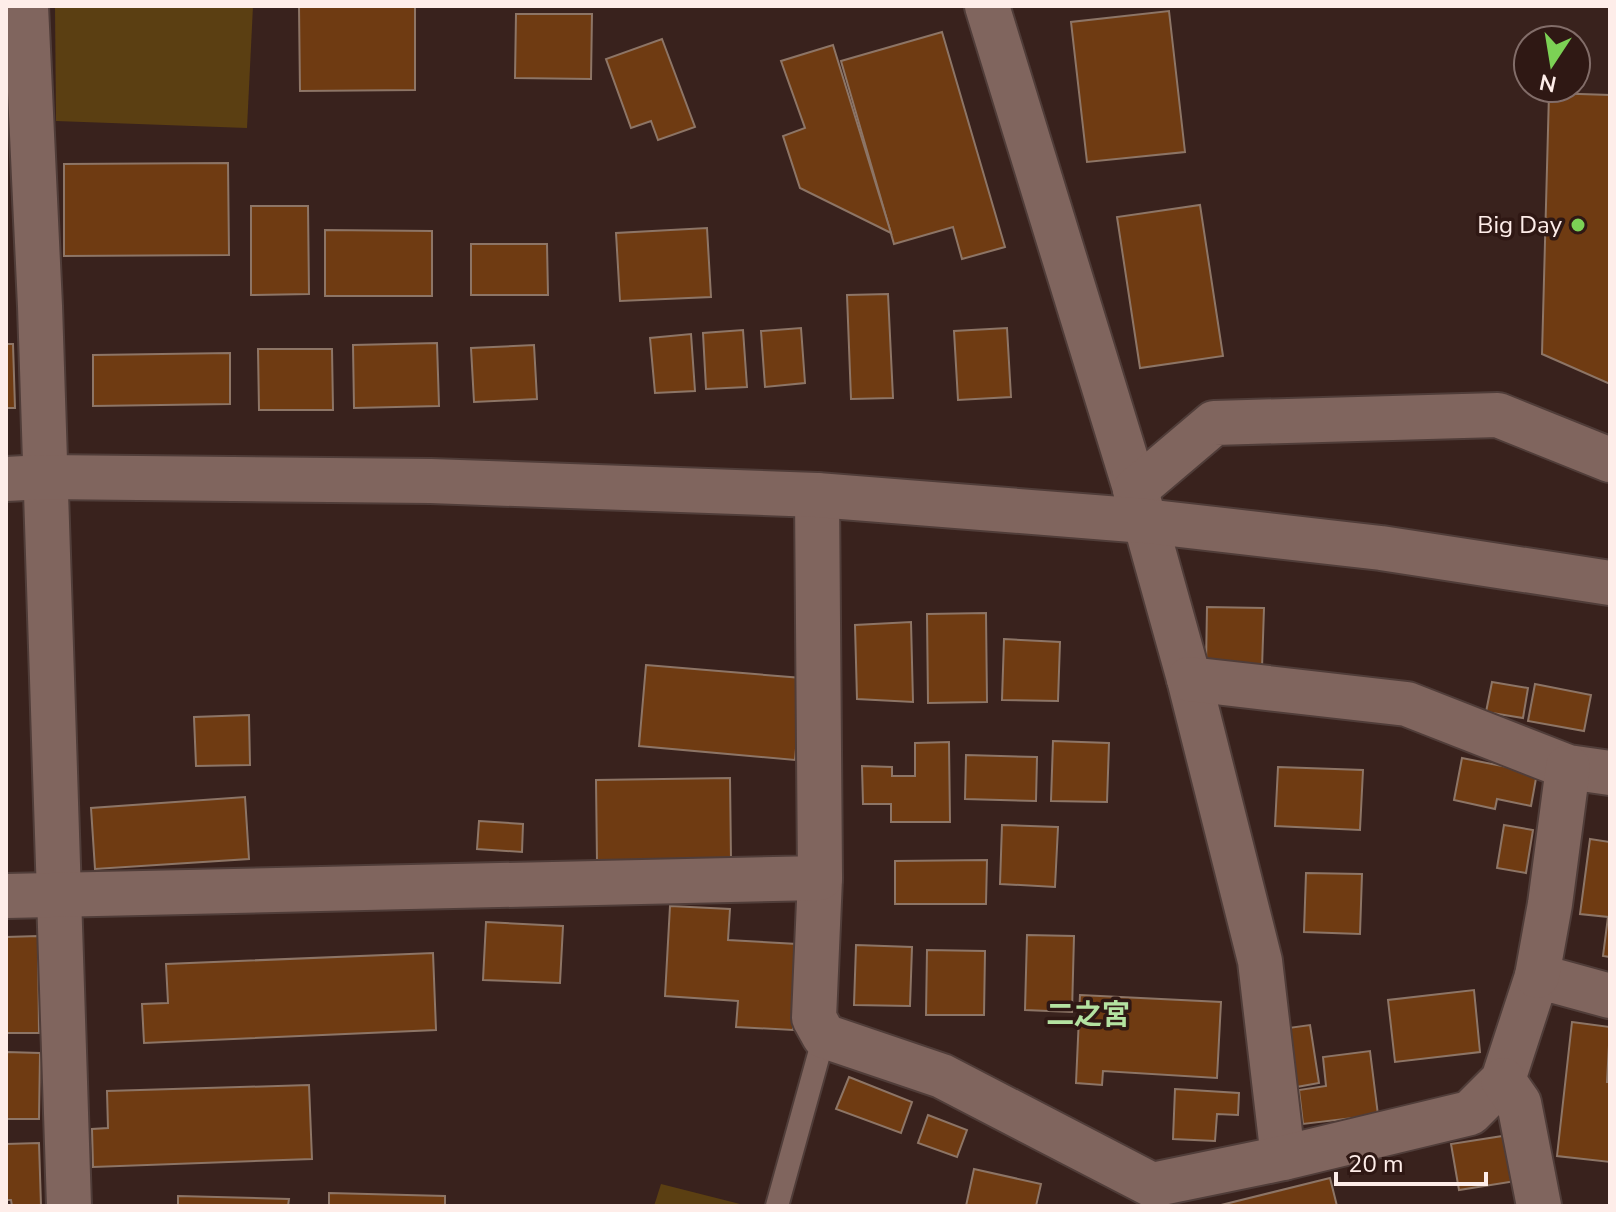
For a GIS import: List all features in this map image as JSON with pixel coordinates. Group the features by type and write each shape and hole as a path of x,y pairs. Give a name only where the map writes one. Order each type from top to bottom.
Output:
{"street":[{"path":"26,6 25,478 60,895 69,1206"},
{"path":"987,6 1140,506 1189,679 1260,961 1283,1158"},
{"path":"1140,506 1214,423 1498,415 1610,460"},
{"path":"25,478 431,481 1140,506 1381,548 1610,583"},
{"path":"817,495 820,878 814,1018 824,1036 942,1076 1150,1196 1283,1158 1470,1113 1503,1080 1537,976 1550,904 1589,770 1407,704 1189,679"},
{"path":"6,896 820,878"},
{"path":"1537,976 1610,996"},
{"path":"1503,1080 1519,1103 1539,1206"}],"lane":[{"path":"777,1206 824,1036"}],"shaded area":[{"path":"55,6 253,6 247,128 56,121"},
{"path":"661,1184 740,1204 740,1206 654,1206"}],"building":[{"path":"299,6 415,6 415,90 300,91"},
{"path":"1169,11 1185,152 1087,162 1071,22"},
{"path":"516,14 592,14 591,79 515,78"},
{"path":"942,32 1005,247 962,259 953,227 894,244 841,61"},
{"path":"662,39 695,127 658,140 651,121 631,128 606,59"},
{"path":"833,45 891,233 800,188 783,136 805,128 781,61"},
{"name":"Big Day","path":"1592,94 1610,95 1610,384 1542,354 1549,104 1592,104"},
{"path":"228,163 229,255 64,256 64,164"},
{"path":"1200,205 1223,356 1140,368 1117,217"},
{"path":"251,206 308,206 309,294 251,295"},
{"path":"707,228 711,297 620,301 616,233"},
{"path":"325,230 432,231 432,296 325,296"},
{"path":"471,244 547,244 548,295 471,295"},
{"path":"888,294 893,398 851,399 847,295"},
{"path":"801,328 805,383 765,387 761,331"},
{"path":"1007,328 1011,397 958,400 954,331"},
{"path":"743,330 747,387 706,389 703,333"},
{"path":"691,334 695,391 655,393 650,338"},
{"path":"437,343 439,406 354,408 353,345"},
{"path":"6,344 13,344 15,408 6,408"},
{"path":"534,345 537,399 474,402 471,348"},
{"path":"258,349 332,349 333,410 259,410"},
{"path":"230,353 230,404 93,406 93,355"},
{"path":"1207,607 1264,608 1262,668 1206,666"},
{"path":"986,613 987,702 928,703 927,614"},
{"path":"911,622 913,702 857,699 855,625"},
{"path":"1004,639 1060,642 1058,701 1002,700"},
{"path":"646,665 802,678 795,760 639,746"},
{"path":"1492,682 1528,688 1523,718 1486,712"},
{"path":"1535,684 1591,695 1584,731 1528,721"},
{"path":"249,715 250,765 196,766 194,717"},
{"path":"1053,741 1109,743 1107,802 1051,801"},
{"path":"949,742 950,822 891,822 891,804 863,804 862,766 892,767 892,776 915,776 915,743"},
{"path":"966,755 1037,757 1036,801 965,799"},
{"path":"1462,758 1537,773 1531,806 1497,799 1495,809 1454,800"},
{"path":"1278,767 1363,770 1360,830 1275,826"},
{"path":"730,778 731,861 597,862 596,780"},
{"path":"245,797 249,859 95,869 91,808"},
{"path":"479,821 523,824 522,852 477,849"},
{"path":"1002,825 1058,827 1055,887 1000,884"},
{"path":"1504,825 1533,830 1526,873 1497,868"},
{"path":"1590,839 1610,842 1610,957 1603,956 1608,917 1580,914"},
{"path":"987,860 986,904 895,904 895,861"},
{"path":"1306,873 1362,874 1360,934 1304,932"},
{"path":"670,906 730,909 728,940 797,944 793,1030 736,1027 738,1001 665,996"},
{"path":"486,922 563,926 560,983 483,980"},
{"path":"1027,935 1074,936 1072,1012 1025,1010"},
{"path":"38,936 39,1033 6,1033 6,937"},
{"path":"856,945 912,947 910,1006 854,1005"},
{"path":"927,950 985,951 984,1015 926,1015"},
{"path":"433,953 436,1030 144,1043 142,1004 168,1003 166,964"},
{"path":"1474,990 1480,1052 1395,1062 1388,1000"},
{"path":"1080,995 1221,1002 1217,1078 1103,1071 1102,1085 1076,1083"},
{"path":"1572,1022 1610,1027 1607,1082 1610,1082 1610,1162 1557,1156"},
{"path":"1310,1025 1319,1083 1291,1088 1281,1029"},
{"path":"1370,1051 1378,1115 1303,1124 1299,1090 1326,1086 1323,1057"},
{"path":"6,1052 40,1053 39,1119 6,1119"},
{"path":"849,1077 912,1102 901,1133 836,1109"},
{"path":"309,1085 312,1159 93,1167 92,1129 108,1128 107,1091"},
{"path":"1175,1089 1239,1093 1238,1115 1217,1114 1215,1141 1173,1139"},
{"path":"928,1115 967,1130 957,1157 918,1143"},
{"path":"1509,1135 1516,1181 1459,1190 1451,1144"},
{"path":"39,1143 41,1206 12,1206 11,1200 6,1200 6,1144"},
{"path":"974,1169 1041,1184 1036,1206 966,1206"},
{"path":"1330,1178 1337,1206 1217,1206"},
{"path":"329,1193 445,1196 445,1206 329,1206"},
{"path":"178,1196 289,1199 288,1206 178,1206"}],"place":[{"name":"Big Day","path":"1578,225"}],"district":[{"name":"二之宮","path":"1088,1015"}]}
